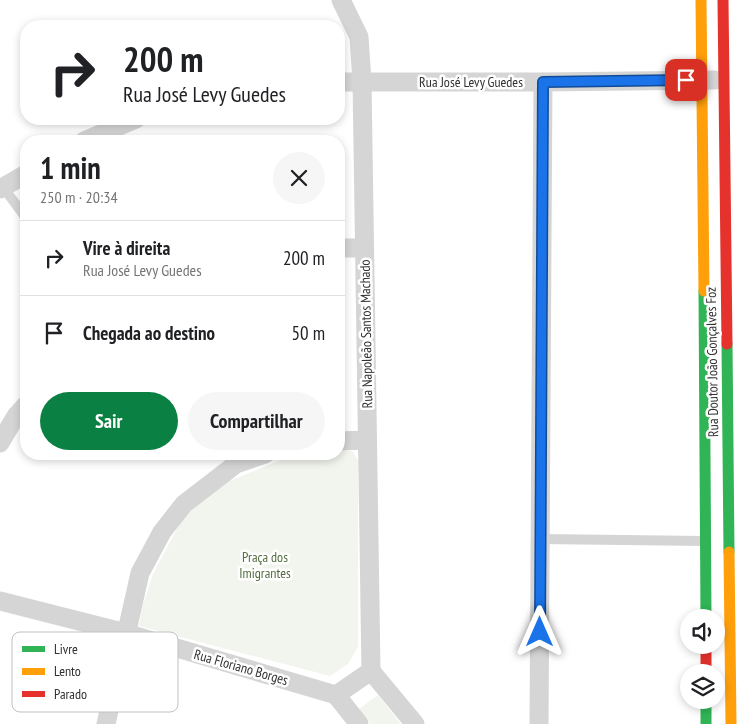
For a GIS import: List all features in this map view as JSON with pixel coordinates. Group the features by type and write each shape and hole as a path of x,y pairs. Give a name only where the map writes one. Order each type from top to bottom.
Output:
{"street":[{"name":"Rua Napoleão Santos Machado","path":"341,0 359,37 362,81 371,671"},
{"name":"Rua Doutor João Gonçalves Foz","path":"701,0 704,80 706,609"},
{"name":"Rua Doutor João Gonçalves Foz","path":"723,0 735,615 731,724"},
{"name":"Rua José Levy Guedes","path":"345,82 724,80"},
{"path":"539,724 543,82"},
{"path":"98,135 122,125"},
{"path":"1,188 20,177"},
{"path":"345,248 364,248"},
{"path":"0,443 20,412"},
{"path":"345,441 367,440"},
{"path":"126,632 140,573 162,532 184,504 236,464 248,460"},
{"name":"Rua Floriano Borges","path":"0,601 122,632"},
{"name":"Rua Floriano Borges","path":"178,648 336,695"},
{"path":"359,724 336,695 371,671 415,724"},
{"path":"706,709 706,724"}],"lane":[{"path":"1,188 20,211"},
{"path":"540,539 706,541"}],"green space":[{"name":"Praça dos Imigrantes","path":"345,450 352,451 358,460 358,647 348,664 330,676 178,636 178,632 162,632 139,626 142,608 153,574 195,495 281,460 345,460"},
{"path":"378,695 401,724 371,724 359,709"}],"traffic: fast":[{"path":"704,291 706,609"},
{"path":"727,344 729,552"},
{"path":"706,709 706,724"}],"traffic: slow":[{"path":"701,0 704,291"},
{"path":"729,552 731,724"}],"traffic: jam":[{"path":"723,0 727,344"},
{"path":"706,654 706,664"}],"route":[{"path":"540,632 543,82 686,80"}]}
